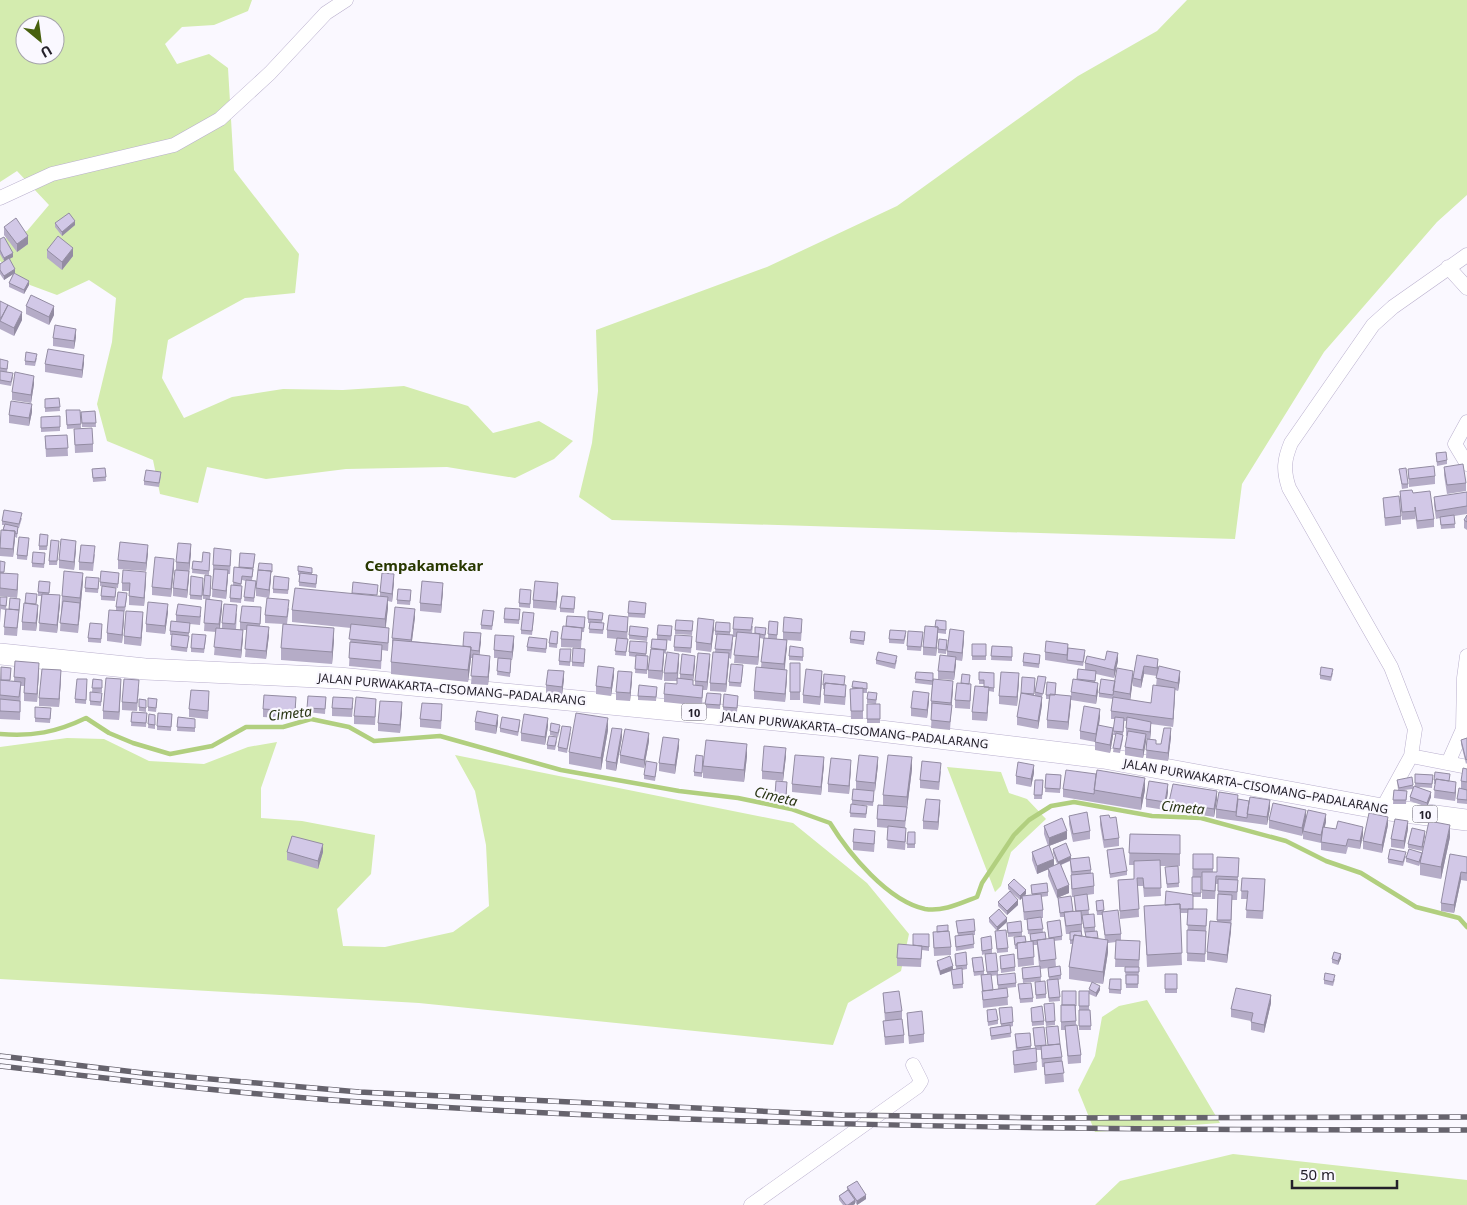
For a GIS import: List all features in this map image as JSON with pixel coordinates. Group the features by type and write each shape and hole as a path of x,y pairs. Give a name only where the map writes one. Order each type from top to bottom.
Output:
{"highway":[{"name":"JALAN PURWAKARTA–CISOMANG–PADALARANG","path":"0,654 145,669 368,680 847,727 1104,758 1382,809 1467,820"}],"street":[{"path":"0,198 52,174 174,145 220,119 270,72 326,13 346,0"},
{"path":"1382,809 1411,756 1415,729 1391,667 1290,488 1284,470 1284,459 1291,442 1373,325 1393,307 1467,255"},
{"path":"1448,268 1467,288"},
{"path":"1465,459 1455,444 1467,422"},
{"path":"1448,763 1463,729 1464,678 1467,656"},
{"path":"1411,756 1467,767"},
{"path":"750,1205 917,1087 921,1081 913,1064"}],"green space":[{"path":"0,0 252,0 248,11 214,25 182,27 165,44 177,64 209,54 228,68 234,170 299,254 295,293 245,298 168,340 162,378 184,418 232,397 283,389 343,390 404,386 468,406 493,433 539,421 573,441 554,459 515,478 447,467 346,469 266,479 207,467 198,503 160,494 153,460 107,441 97,404 112,342 116,298 89,280 57,295 30,285 0,261 0,240 27,231 49,205 17,171 0,182"},
{"path":"1187,0 1467,0 1467,195 1437,222 1324,352 1242,484 1235,539 612,520 579,497 592,443 598,391 596,330 767,267 897,206 1078,76 1157,31"},
{"path":"67,738 104,739 149,761 204,764 248,747 277,742 261,788 261,818 302,821 375,835 371,874 337,909 343,946 385,947 453,932 489,906 486,845 475,791 455,755 793,823 867,883 909,934 901,971 848,1003 833,1045 419,1003 0,979 0,747"},
{"path":"947,767 1001,772 1009,793 1027,799 1046,819 1011,852 1001,886 995,892"},
{"path":"1147,1000 1220,1123 1095,1132 1078,1090 1095,1056 1102,1017 1119,1006"},
{"path":"1233,1154 1467,1180 1467,1205 1095,1205 1120,1181"}],"building":[{"path":"69,213 75,221 62,232 55,223"},
{"path":"16,218 28,236 17,244 4,227"},
{"path":"58,236 73,248 62,262 47,250"},
{"path":"4,237 13,253 4,258 0,250 0,239"},
{"path":"9,258 15,269 4,276 0,270 0,264"},
{"path":"14,273 29,281 24,290 9,283"},
{"path":"31,295 54,306 49,317 26,306"},
{"path":"0,301 8,305 1,318 0,318"},
{"path":"8,305 22,312 14,328 0,321"},
{"path":"55,325 76,329 74,341 53,338"},
{"path":"48,349 84,355 82,370 45,364"},
{"path":"26,352 37,354 35,362 25,361"},
{"path":"0,359 8,361 7,369 0,368"},
{"path":"0,371 13,373 11,382 0,380"},
{"path":"15,372 34,376 31,395 12,392"},
{"path":"59,398 60,407 45,408 45,399"},
{"path":"11,401 32,404 29,418 9,415"},
{"path":"66,410 80,410 81,424 67,425"},
{"path":"95,411 96,423 82,423 81,412"},
{"path":"60,416 60,427 41,428 41,417"},
{"path":"92,428 93,444 75,445 74,429"},
{"path":"67,435 68,448 46,449 45,436"},
{"path":"1446,452 1447,460 1437,462 1436,453"},
{"path":"1463,464 1466,483 1447,485 1444,467"},
{"path":"1434,466 1435,476 1409,479 1408,469"},
{"path":"105,468 106,477 93,478 92,469"},
{"path":"1406,468 1408,484 1402,484 1399,469"},
{"path":"146,470 161,472 159,483 144,481"},
{"path":"1412,490 1413,493 1430,491 1434,519 1417,521 1415,507 1415,511 1402,512 1400,491"},
{"path":"1467,492 1467,506 1436,511 1434,497"},
{"path":"1399,496 1401,516 1385,518 1383,498"},
{"path":"4,510 22,513 19,524 2,521"},
{"path":"1454,515 1455,524 1441,525 1440,517"},
{"path":"5,524 18,527 17,534 15,531 3,530"},
{"path":"1,530 15,531 13,549 0,548"},
{"path":"40,534 48,535 47,546 39,546"},
{"path":"19,537 29,538 27,556 17,555"},
{"path":"61,539 76,541 74,562 59,560"},
{"path":"51,540 59,541 57,561 49,561"},
{"path":"120,542 148,545 146,563 118,560"},
{"path":"178,543 191,544 189,563 176,562"},
{"path":"81,545 95,546 93,563 79,562"},
{"path":"214,548 231,550 230,566 213,565"},
{"path":"33,552 45,553 44,564 32,563"},
{"path":"203,552 210,553 209,571 192,569 193,561 202,562"},
{"path":"240,553 255,554 253,568 239,567"},
{"path":"155,557 174,559 171,589 152,587"},
{"path":"0,561 5,562 4,572 0,572"},
{"path":"259,563 272,564 272,572 258,570"},
{"path":"298,566 312,568 312,573 298,571"},
{"path":"234,567 253,569 252,577 242,576 241,584 233,582"},
{"path":"214,569 228,570 226,591 212,589"},
{"path":"123,570 146,572 144,598 129,596 130,583 122,583"},
{"path":"175,570 189,571 187,590 173,588"},
{"path":"258,570 271,571 269,590 256,588"},
{"path":"64,571 83,573 80,598 62,596"},
{"path":"101,571 119,573 118,584 100,582"},
{"path":"0,573 18,574 17,590 0,588"},
{"path":"300,573 317,575 316,584 299,582"},
{"path":"382,573 394,574 392,594 380,592"},
{"path":"205,575 211,576 210,596 203,595"},
{"path":"191,576 203,578 202,596 190,595"},
{"path":"274,576 289,578 288,590 273,589"},
{"path":"86,577 99,578 98,589 85,588"},
{"path":"246,580 256,581 254,598 244,597"},
{"path":"39,581 50,582 49,593 38,592"},
{"path":"422,581 443,583 441,605 420,603"},
{"path":"535,581 558,583 556,602 533,600"},
{"path":"353,582 378,585 377,595 352,593"},
{"path":"231,585 242,586 241,599 230,598"},
{"path":"102,586 116,588 115,597 101,596"},
{"path":"295,588 388,597 385,619 292,610"},
{"path":"398,589 411,590 410,601 397,600"},
{"path":"520,589 531,590 530,604 519,603"},
{"path":"118,592 127,593 125,607 116,607"},
{"path":"26,593 37,594 36,604 25,603"},
{"path":"42,594 60,595 57,625 39,623"},
{"path":"562,596 575,597 574,609 560,608"},
{"path":"0,597 7,597 6,606 0,605"},
{"path":"10,598 20,599 19,610 9,609"},
{"path":"267,598 289,600 287,617 265,615"},
{"path":"206,599 222,601 219,624 204,623"},
{"path":"63,601 80,603 78,625 60,623"},
{"path":"629,601 646,603 645,614 628,613"},
{"path":"148,602 168,604 165,626 146,624"},
{"path":"24,603 38,605 36,623 22,622"},
{"path":"178,604 201,607 200,617 176,615"},
{"path":"224,604 237,605 235,624 222,623"},
{"path":"242,606 261,607 260,624 240,622"},
{"path":"395,607 415,609 411,640 392,638"},
{"path":"505,608 520,609 519,620 504,619"},
{"path":"6,609 19,610 17,628 4,627"},
{"path":"109,610 124,611 122,635 107,633"},
{"path":"483,610 494,611 492,626 481,625"},
{"path":"126,611 143,612 141,638 124,636"},
{"path":"588,611 603,613 602,620 588,619"},
{"path":"523,612 534,613 532,631 521,630"},
{"path":"609,615 628,617 627,632 607,630"},
{"path":"567,616 585,617 584,628 566,626"},
{"path":"734,617 753,618 751,630 733,629"},
{"path":"784,617 802,619 801,633 783,632"},
{"path":"698,618 714,620 711,644 696,642"},
{"path":"676,620 693,621 692,631 675,630"},
{"path":"936,620 946,621 946,630 935,627"},
{"path":"171,621 190,623 189,633 170,631"},
{"path":"769,621 778,622 777,635 768,634"},
{"path":"590,622 604,623 603,630 589,629"},
{"path":"716,622 730,623 730,632 715,631"},
{"path":"90,623 102,624 101,639 88,638"},
{"path":"283,624 334,628 332,652 281,648"},
{"path":"351,624 389,628 388,643 349,639"},
{"path":"247,625 269,627 266,651 245,649"},
{"path":"658,625 672,626 671,636 657,635"},
{"path":"563,626 582,628 581,640 561,639"},
{"path":"630,626 648,628 647,637 629,635"},
{"path":"925,626 938,627 936,648 923,647"},
{"path":"755,627 766,628 765,635 755,633"},
{"path":"216,628 243,630 241,650 214,647"},
{"path":"950,629 964,631 962,653 947,651"},
{"path":"890,630 906,631 904,640 889,639"},
{"path":"551,631 558,632 557,644 549,643"},
{"path":"851,631 865,632 864,641 850,639"},
{"path":"908,631 923,632 921,647 907,646"},
{"path":"464,632 481,633 479,651 463,646"},
{"path":"737,632 760,634 758,657 734,655"},
{"path":"172,634 189,636 187,648 171,646"},
{"path":"192,634 206,635 204,649 191,648"},
{"path":"717,634 733,635 731,650 715,649"},
{"path":"495,635 514,636 512,652 494,650"},
{"path":"675,635 692,636 691,648 674,647"},
{"path":"529,637 547,639 546,649 527,647"},
{"path":"617,638 628,639 626,652 615,651"},
{"path":"764,638 787,640 784,664 761,662"},
{"path":"652,639 667,640 666,650 651,648"},
{"path":"939,639 947,640 946,650 938,649"},
{"path":"393,640 471,647 468,670 391,662"},
{"path":"630,641 647,642 646,654 629,652"},
{"path":"1046,641 1068,644 1067,655 1045,652"},
{"path":"350,642 382,645 381,661 349,658"},
{"path":"972,644 986,644 986,656 972,656"},
{"path":"790,646 803,648 803,657 789,656"},
{"path":"992,646 1012,647 1012,657 991,656"},
{"path":"573,648 585,649 584,663 572,662"},
{"path":"1068,648 1085,650 1083,662 1067,660"},
{"path":"560,649 571,649 570,662 559,661"},
{"path":"651,649 664,650 662,671 648,670"},
{"path":"1107,651 1118,653 1114,670 1085,663 1087,656 1105,660"},
{"path":"667,652 679,654 677,673 664,673"},
{"path":"713,652 729,653 726,684 710,683"},
{"path":"878,652 897,656 895,664 876,660"},
{"path":"698,653 710,654 707,682 695,681"},
{"path":"1024,653 1040,655 1039,664 1023,662"},
{"path":"473,654 490,656 488,677 471,676"},
{"path":"682,654 695,656 693,675 680,674"},
{"path":"636,655 648,656 647,670 635,669"},
{"path":"940,655 956,657 954,672 938,671"},
{"path":"1137,655 1158,659 1157,668 1144,666 1141,680 1133,678"},
{"path":"498,658 511,659 510,673 497,671"},
{"path":"15,661 39,663 37,694 24,693 25,678 14,677"},
{"path":"790,663 800,663 800,692 790,692"},
{"path":"731,664 743,665 741,683 729,682"},
{"path":"598,666 614,668 611,688 596,686"},
{"path":"1159,666 1180,671 1178,683 1156,678"},
{"path":"1,667 11,668 10,680 1,680"},
{"path":"756,667 787,670 785,694 754,691"},
{"path":"1321,667 1333,669 1331,677 1320,675"},
{"path":"1117,668 1133,671 1130,694 1113,691"},
{"path":"42,669 61,670 59,699 39,698"},
{"path":"806,669 822,671 820,697 803,695"},
{"path":"1078,669 1096,671 1095,681 1077,679"},
{"path":"548,670 564,671 562,687 546,685"},
{"path":"618,671 632,672 630,693 616,692"},
{"path":"916,672 933,673 933,681 915,679"},
{"path":"979,672 994,673 994,688 984,687 984,680 979,680"},
{"path":"1001,672 1019,673 1017,697 999,696"},
{"path":"824,674 845,676 844,685 825,683 823,685"},
{"path":"962,674 970,675 969,684 961,683"},
{"path":"1038,676 1046,677 1043,694 1035,692"},
{"path":"1022,677 1035,678 1034,694 1021,693"},
{"path":"106,678 121,679 119,712 103,711"},
{"path":"677,678 693,680 693,685 703,686 702,698 664,694 665,683 677,684"},
{"path":"77,679 87,679 86,700 75,699"},
{"path":"93,679 102,680 102,688 92,688"},
{"path":"124,679 139,680 137,703 122,702"},
{"path":"933,679 953,681 951,703 931,701"},
{"path":"1073,679 1098,683 1096,696 1071,692"},
{"path":"1101,679 1115,681 1113,695 1099,693"},
{"path":"0,680 21,682 19,697 0,695"},
{"path":"853,681 867,683 867,689 852,687"},
{"path":"1047,682 1056,683 1055,695 1046,695"},
{"path":"825,683 846,685 845,697 824,695"},
{"path":"957,683 971,684 970,701 955,700"},
{"path":"639,685 657,687 656,697 638,696"},
{"path":"1153,685 1175,688 1173,719 1111,711 1113,697 1151,703"},
{"path":"975,686 989,687 987,713 972,712"},
{"path":"863,688 863,711 851,711 850,689"},
{"path":"191,690 209,691 208,711 189,709"},
{"path":"913,691 929,693 927,710 911,708"},
{"path":"90,692 102,693 101,702 90,701"},
{"path":"868,692 877,693 876,700 867,699"},
{"path":"707,693 721,694 720,705 705,704"},
{"path":"1021,693 1042,697 1038,721 1017,717"},
{"path":"724,694 738,696 737,708 723,707"},
{"path":"1050,694 1071,696 1068,722 1047,720"},
{"path":"264,695 296,697 295,711 263,709"},
{"path":"308,696 326,697 325,709 307,708"},
{"path":"333,697 353,698 352,709 332,708"},
{"path":"356,697 376,699 375,717 354,716"},
{"path":"148,698 157,699 156,708 148,707"},
{"path":"0,699 20,701 20,712 0,711"},
{"path":"139,699 146,700 146,708 139,707"},
{"path":"380,701 402,702 400,725 378,723"},
{"path":"422,703 442,704 441,721 420,719"},
{"path":"932,703 952,705 950,722 931,720"},
{"path":"867,704 880,704 880,719 867,719"},
{"path":"1084,706 1100,709 1096,734 1080,731"},
{"path":"35,707 51,708 50,719 35,718"},
{"path":"477,711 498,715 496,726 475,722"},
{"path":"132,712 147,713 146,723 131,722"},
{"path":"158,713 172,714 171,727 157,726"},
{"path":"576,713 608,718 601,758 569,752"},
{"path":"149,714 155,715 155,725 148,724"},
{"path":"524,714 548,718 545,737 521,733"},
{"path":"178,717 195,719 195,728 177,727"},
{"path":"502,717 520,720 518,732 500,728"},
{"path":"1115,717 1124,718 1123,732 1113,731"},
{"path":"1127,717 1151,722 1150,732 1126,728"},
{"path":"551,723 560,725 558,733 550,731"},
{"path":"1098,725 1113,728 1110,745 1095,742"},
{"path":"562,726 571,727 567,749 558,747"},
{"path":"612,728 622,729 616,763 606,761"},
{"path":"1164,728 1171,728 1168,753 1146,750 1147,739 1156,740 1156,744 1161,744"},
{"path":"625,729 649,733 644,760 620,755"},
{"path":"1128,731 1146,734 1143,750 1125,747"},
{"path":"1116,733 1123,735 1120,749 1113,748"},
{"path":"549,736 557,737 555,746 547,745"},
{"path":"663,737 679,739 675,765 659,763"},
{"path":"1467,738 1467,759 1466,760 1461,740"},
{"path":"706,740 747,744 744,770 703,766"},
{"path":"764,746 786,748 783,773 762,771"},
{"path":"696,755 703,756 702,773 694,772"},
{"path":"795,755 824,757 821,787 792,784"},
{"path":"859,755 878,757 875,783 856,781"},
{"path":"888,755 912,757 907,797 883,795"},
{"path":"831,758 851,760 849,786 828,784"},
{"path":"646,761 657,763 655,777 644,775"},
{"path":"922,761 941,763 939,782 920,780"},
{"path":"1018,762 1034,765 1031,779 1016,776"},
{"path":"1463,768 1467,769 1467,782 1461,781"},
{"path":"1066,770 1096,774 1094,794 1063,789"},
{"path":"1097,770 1145,778 1141,798 1094,790"},
{"path":"1435,772 1450,774 1449,781 1434,780"},
{"path":"1046,774 1061,775 1060,789 1045,788"},
{"path":"1415,774 1433,775 1432,784 1415,783"},
{"path":"1412,777 1413,785 1399,788 1397,780"},
{"path":"1436,779 1456,782 1455,793 1434,790"},
{"path":"1035,780 1043,780 1042,795 1034,795"},
{"path":"776,781 787,782 786,796 775,795"},
{"path":"1149,781 1168,784 1165,802 1146,799"},
{"path":"1173,784 1217,791 1214,809 1169,802"},
{"path":"1414,786 1431,792 1427,803 1410,797"},
{"path":"1459,788 1467,790 1467,800 1457,799"},
{"path":"853,789 874,791 873,802 852,800"},
{"path":"1394,790 1407,791 1406,800 1393,800"},
{"path":"1219,792 1238,795 1236,812 1216,809"},
{"path":"1250,797 1270,800 1267,817 1247,814"},
{"path":"926,799 940,800 938,822 923,821"},
{"path":"1238,799 1249,801 1247,818 1236,816"},
{"path":"1273,803 1306,810 1302,828 1269,820"},
{"path":"851,804 867,806 866,814 850,813"},
{"path":"878,805 907,807 905,821 877,819"},
{"path":"1308,810 1326,814 1321,835 1303,831"},
{"path":"1087,812 1090,831 1073,834 1069,816"},
{"path":"1369,813 1388,817 1382,845 1363,841"},
{"path":"1109,815 1110,818 1116,817 1119,838 1104,840 1100,816"},
{"path":"1062,818 1067,831 1049,838 1044,826"},
{"path":"1395,819 1408,821 1404,841 1391,839"},
{"path":"1338,821 1363,827 1360,841 1348,839 1346,846 1321,842 1323,827 1336,829"},
{"path":"1429,821 1450,825 1441,867 1420,863"},
{"path":"888,826 906,828 905,842 887,840"},
{"path":"1412,828 1425,831 1422,847 1408,844"},
{"path":"854,829 875,831 874,844 853,842"},
{"path":"908,832 915,832 915,844 907,844"},
{"path":"1130,834 1180,835 1180,854 1129,853"},
{"path":"292,836 323,844 318,861 287,852"},
{"path":"1066,843 1071,856 1058,862 1053,849"},
{"path":"1049,845 1054,859 1037,866 1032,852"},
{"path":"1123,848 1127,871 1110,874 1107,850"},
{"path":"1390,849 1406,852 1403,862 1388,859"},
{"path":"1409,849 1422,853 1419,862 1406,858"},
{"path":"1193,854 1213,854 1213,869 1193,869"},
{"path":"1450,854 1467,857 1467,873 1461,872 1454,905 1441,903"},
{"path":"1089,857 1091,870 1072,872 1070,859"},
{"path":"1217,857 1239,858 1238,877 1216,876 1215,891 1202,890 1202,872 1217,872"},
{"path":"1160,860 1161,888 1144,888 1143,878 1137,878 1139,909 1120,911 1118,880 1134,879 1134,861"},
{"path":"1060,863 1069,885 1057,890 1048,868"},
{"path":"1178,866 1179,883 1167,884 1165,867"},
{"path":"1093,873 1094,886 1072,889 1071,875"},
{"path":"1192,877 1201,877 1201,893 1192,893"},
{"path":"1242,878 1265,879 1263,911 1246,910 1248,891 1241,891"},
{"path":"1014,879 1026,890 1020,896 1008,885"},
{"path":"1218,879 1238,880 1237,892 1218,891"},
{"path":"1047,883 1048,892 1032,894 1031,885"},
{"path":"1010,891 1018,900 1007,911 998,902"},
{"path":"1166,891 1193,895 1193,909 1180,909 1180,904 1165,905"},
{"path":"1041,894 1043,910 1024,912 1022,896"},
{"path":"1087,894 1089,910 1076,911 1074,896"},
{"path":"1218,894 1232,895 1231,920 1217,920"},
{"path":"1071,896 1073,911 1060,913 1058,898"},
{"path":"1103,900 1104,910 1097,911 1096,901"},
{"path":"1180,904 1182,953 1147,955 1144,906"},
{"path":"999,909 1007,918 997,927 989,918"},
{"path":"1188,909 1207,909 1206,926 1187,925"},
{"path":"1118,910 1121,934 1105,935 1102,912"},
{"path":"1081,911 1082,924 1066,926 1064,912"},
{"path":"1094,914 1095,927 1084,928 1082,915"},
{"path":"1041,917 1043,929 1028,930 1027,919"},
{"path":"974,919 975,931 958,933 956,921"},
{"path":"1060,920 1062,936 1049,938 1047,922"},
{"path":"1021,921 1022,932 1008,933 1007,923"},
{"path":"1210,921 1231,923 1227,955 1207,952"},
{"path":"948,925 948,931 937,932 937,926"},
{"path":"1006,930 1008,948 997,949 995,931"},
{"path":"1187,930 1206,931 1205,954 1187,953"},
{"path":"949,931 951,947 934,948 933,932"},
{"path":"1081,931 1082,936 1074,935 1073,940 1070,940 1070,932"},
{"path":"1097,931 1098,938 1086,937 1085,932"},
{"path":"1045,932 1046,939 1031,941 1030,934"},
{"path":"913,934 929,934 929,947 913,945"},
{"path":"973,934 974,944 956,947 955,936"},
{"path":"1074,935 1108,940 1103,972 1069,967"},
{"path":"991,936 992,949 982,951 981,938"},
{"path":"1025,936 1026,942 1015,945 1014,937"},
{"path":"1054,938 1056,959 1040,961 1037,940"},
{"path":"1116,940 1140,941 1139,960 1115,959"},
{"path":"1033,941 1034,957 1018,959 1017,943"},
{"path":"898,944 922,946 921,959 897,958"},
{"path":"966,952 967,965 956,966 955,954"},
{"path":"1334,952 1341,954 1338,961 1332,959"},
{"path":"996,953 998,971 987,972 985,954"},
{"path":"1014,954 1015,967 1001,969 1000,956"},
{"path":"950,956 953,966 940,971 937,961"},
{"path":"982,957 984,971 974,972 972,958"},
{"path":"1040,966 1041,977 1023,979 1022,968"},
{"path":"1060,966 1061,975 1049,977 1048,968"},
{"path":"1125,967 1139,967 1139,972 1125,972"},
{"path":"962,968 963,984 953,985 951,970"},
{"path":"1015,973 1016,983 998,985 997,975"},
{"path":"1325,973 1335,975 1333,982 1324,980"},
{"path":"991,974 993,990 983,991 981,975"},
{"path":"1165,974 1177,974 1177,989 1165,989"},
{"path":"1126,975 1138,975 1138,984 1126,984"},
{"path":"1058,979 1060,997 1049,998 1047,980"},
{"path":"1110,979 1121,979 1121,990 1109,989"},
{"path":"1045,981 1046,994 1036,995 1035,982"},
{"path":"1092,982 1100,986 1096,993 1089,989"},
{"path":"1031,983 1033,998 1020,999 1018,984"},
{"path":"1007,988 1008,997 983,1000 982,991"},
{"path":"1236,988 1271,995 1264,1025 1251,1022 1253,1013 1231,1009"},
{"path":"899,991 902,1011 885,1013 883,993"},
{"path":"1062,991 1076,991 1076,1006 1062,1005"},
{"path":"1079,991 1089,991 1089,1006 1079,1006"},
{"path":"1054,1003 1055,1021 1046,1022 1044,1004"},
{"path":"1061,1005 1075,1005 1076,1021 1061,1022"},
{"path":"1042,1006 1044,1021 1032,1022 1031,1008"},
{"path":"1012,1007 1013,1022 1001,1024 999,1008"},
{"path":"996,1009 998,1020 988,1022 987,1010"},
{"path":"1079,1010 1090,1010 1091,1026 1079,1026"},
{"path":"922,1011 924,1034 909,1036 907,1013"},
{"path":"902,1019 904,1035 885,1037 883,1021"},
{"path":"1010,1025 1011,1033 991,1036 990,1028"},
{"path":"1077,1025 1081,1055 1068,1056 1065,1026"},
{"path":"1058,1026 1060,1044 1048,1045 1046,1027"},
{"path":"1044,1027 1046,1045 1035,1046 1033,1028"},
{"path":"1030,1033 1031,1046 1017,1048 1015,1034"},
{"path":"1060,1044 1062,1057 1042,1059 1041,1046"},
{"path":"1036,1048 1037,1062 1014,1065 1013,1051"},
{"path":"1062,1061 1064,1073 1045,1075 1044,1063"},
{"path":"857,1181 866,1195 857,1201 847,1187"},
{"path":"848,1190 855,1200 846,1205 839,1196"}],"waterway":[{"name":"Cimeta","path":"0,734 34,734 65,727 86,718 109,733 133,743 170,754 212,746 246,727 283,727 311,719 349,727 374,741 440,736 561,770 679,791 738,798 791,809 830,823 871,875 897,897 911,904 932,910 952,906 977,897 982,883 1014,835 1029,820 1051,806 1074,802 1152,816 1201,818 1286,841 1326,861 1361,873 1416,907 1459,918 1467,927"}],"railway":[{"path":"0,1056 143,1073 359,1092 842,1115 1055,1118 1467,1117"},
{"path":"0,1066 315,1099 636,1117 1052,1128 1467,1130"}],"district":[{"name":"Cempakamekar","path":"424,565"}]}
